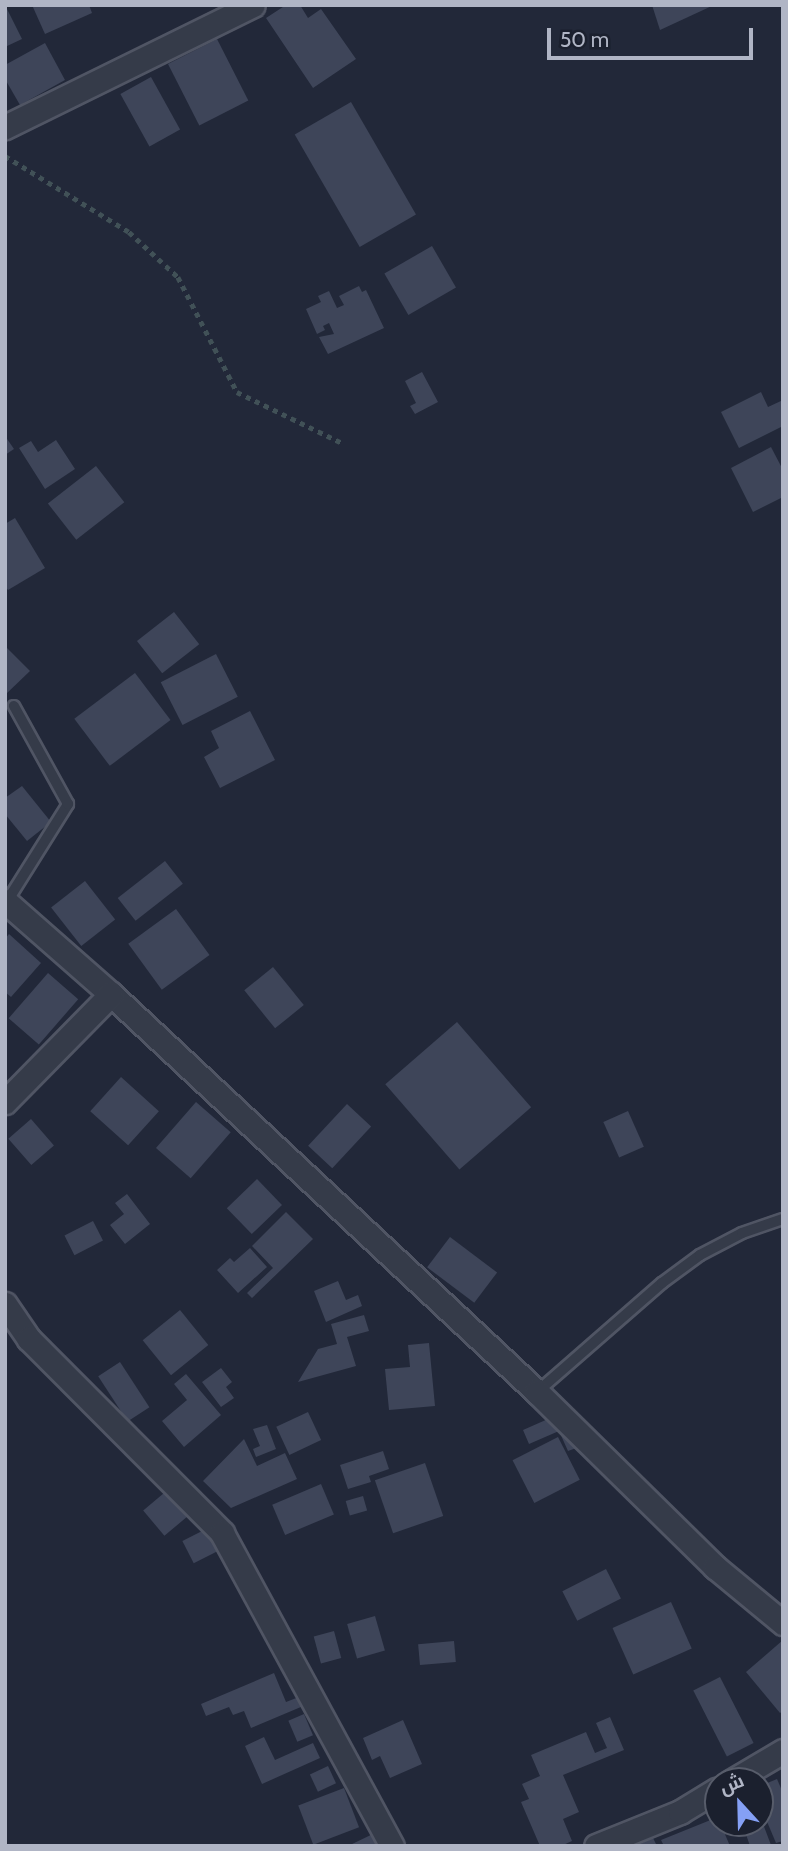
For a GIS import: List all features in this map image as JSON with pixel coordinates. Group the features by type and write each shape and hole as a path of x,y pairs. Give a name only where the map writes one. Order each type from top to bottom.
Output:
{"street":[{"path":"5,127 253,5"},
{"path":"6,902 111,994 537,1392 715,1567 783,1623"},
{"path":"5,1101 111,994"},
{"path":"5,1304 29,1339 222,1533 392,1846"},
{"path":"756,1767 783,1751"},
{"path":"596,1846 680,1812 704,1798"}],"lane":[{"path":"6,902 68,804 14,706"},
{"path":"537,1392 662,1283 700,1255 742,1233 783,1219"}],"path":[{"path":"5,156 129,232 178,277 237,392 342,443"}],"building":[{"path":"5,5 22,39 5,47"},
{"path":"32,5 89,5 92,13 45,34"},
{"path":"286,5 300,5 308,18 321,9 356,59 313,88 266,18"},
{"path":"652,5 714,5 660,30"},
{"path":"217,39 248,100 199,125 168,64"},
{"path":"45,43 65,80 20,105 5,79 5,65"},
{"path":"151,77 180,129 149,146 120,94"},
{"path":"351,102 416,215 360,247 295,134"},
{"path":"432,246 456,288 408,315 384,274"},
{"path":"359,286 362,292 366,290 384,328 328,354 319,337 334,334 329,323 323,326 325,330 317,334 306,309 321,302 318,296 329,291 337,308 344,305 339,296"},
{"path":"422,372 438,402 415,414 410,406 416,403 405,381"},
{"path":"761,392 768,407 783,400 783,426 739,448 721,412"},
{"path":"5,436 14,449 5,455"},
{"path":"56,440 75,469 45,489 19,448 31,441 38,452"},
{"path":"771,447 783,470 783,497 753,512 731,468"},
{"path":"96,466 124,502 76,540 48,504"},
{"path":"15,518 45,568 8,590 5,586 5,524"},
{"path":"174,612 199,644 162,673 137,641"},
{"path":"5,646 30,671 5,695"},
{"path":"216,654 238,697 183,725 161,682"},
{"path":"135,673 171,720 110,766 74,719"},
{"path":"250,711 275,760 220,788 204,757 219,748 211,731"},
{"path":"22,786 51,822 27,841 5,814 5,798"},
{"path":"165,861 183,884 136,921 118,898"},
{"path":"85,881 115,920 81,946 51,907"},
{"path":"176,909 210,955 162,990 128,944"},
{"path":"9,934 41,963 11,997 5,992 5,939"},
{"path":"273,967 304,1005 275,1028 244,990"},
{"path":"48,973 78,999 39,1045 9,1018"},
{"path":"457,1022 531,1107 459,1170 385,1084"},
{"path":"121,1077 159,1111 128,1145 90,1111"},
{"path":"196,1102 231,1132 191,1178 156,1148"},
{"path":"347,1104 371,1127 332,1168 308,1146"},
{"path":"628,1111 644,1147 619,1158 603,1122"},
{"path":"31,1119 54,1145 31,1165 8,1139"},
{"path":"257,1179 282,1205 252,1234 227,1208"},
{"path":"127,1194 150,1224 125,1244 110,1225 124,1214 115,1203"},
{"path":"286,1212 313,1239 252,1298 247,1293 273,1268 252,1246"},
{"path":"93,1221 103,1241 74,1255 64,1236"},
{"path":"450,1237 497,1273 474,1303 427,1267"},
{"path":"250,1248 267,1267 238,1293 217,1270 230,1258 234,1262"},
{"path":"338,1281 346,1300 358,1295 362,1306 326,1322 314,1291"},
{"path":"180,1310 208,1345 171,1375 143,1340"},
{"path":"364,1315 369,1331 347,1337 356,1366 298,1382 318,1349 337,1344 331,1324"},
{"path":"429,1343 435,1406 389,1410 385,1369 410,1367 408,1345"},
{"path":"120,1362 149,1407 128,1421 98,1376"},
{"path":"221,1368 232,1382 226,1387 234,1398 221,1407 202,1382"},
{"path":"186,1374 221,1415 184,1447 162,1421 187,1400 174,1384"},
{"path":"308,1412 321,1440 289,1455 276,1427"},
{"path":"557,1415 579,1447 568,1451 559,1431 529,1444 523,1430"},
{"path":"267,1425 276,1449 256,1457 253,1449 260,1446 253,1429"},
{"path":"558,1437 580,1480 534,1503 513,1460"},
{"path":"244,1439 257,1466 285,1453 297,1479 231,1508 203,1481"},
{"path":"383,1451 389,1469 369,1476 371,1482 348,1489 340,1465"},
{"path":"425,1463 443,1516 393,1533 375,1480"},
{"path":"321,1484 334,1514 285,1535 272,1505"},
{"path":"170,1488 191,1513 164,1536 143,1510"},
{"path":"363,1496 367,1510 350,1515 346,1501"},
{"path":"210,1527 221,1549 194,1563 182,1541"},
{"path":"606,1569 621,1598 577,1621 562,1591"},
{"path":"671,1602 692,1649 633,1675 613,1628"},
{"path":"375,1616 385,1651 357,1659 347,1624"},
{"path":"334,1631 341,1658 321,1663 314,1636"},
{"path":"783,1640 783,1711 780,1713 746,1672"},
{"path":"454,1641 456,1662 420,1665 418,1644"},
{"path":"274,1673 286,1702 304,1695 308,1704 251,1728 244,1711 233,1715 229,1707 206,1716 201,1704"},
{"path":"720,1677 754,1743 727,1757 693,1691"},
{"path":"304,1714 313,1735 297,1742 288,1721"},
{"path":"610,1717 624,1750 563,1775 579,1812 563,1819 572,1841 561,1846 540,1846 521,1802 529,1799 522,1784 540,1776 531,1755 586,1732 595,1753 607,1748 596,1723"},
{"path":"403,1720 422,1764 390,1778 380,1756 372,1760 363,1738"},
{"path":"264,1737 275,1760 313,1743 320,1758 262,1784 245,1746"},
{"path":"328,1766 336,1783 318,1792 310,1774"},
{"path":"777,1779 783,1793 783,1841 776,1843 773,1837 774,1780"},
{"path":"344,1788 359,1827 313,1845 298,1806"},
{"path":"704,1823 704,1837 726,1837 730,1846 664,1846 661,1840"},
{"path":"379,1831 386,1846 348,1846"},
{"path":"747,1837 768,1837 771,1845 750,1846"},
{"path":"653,1838 657,1846 635,1846"}]}
